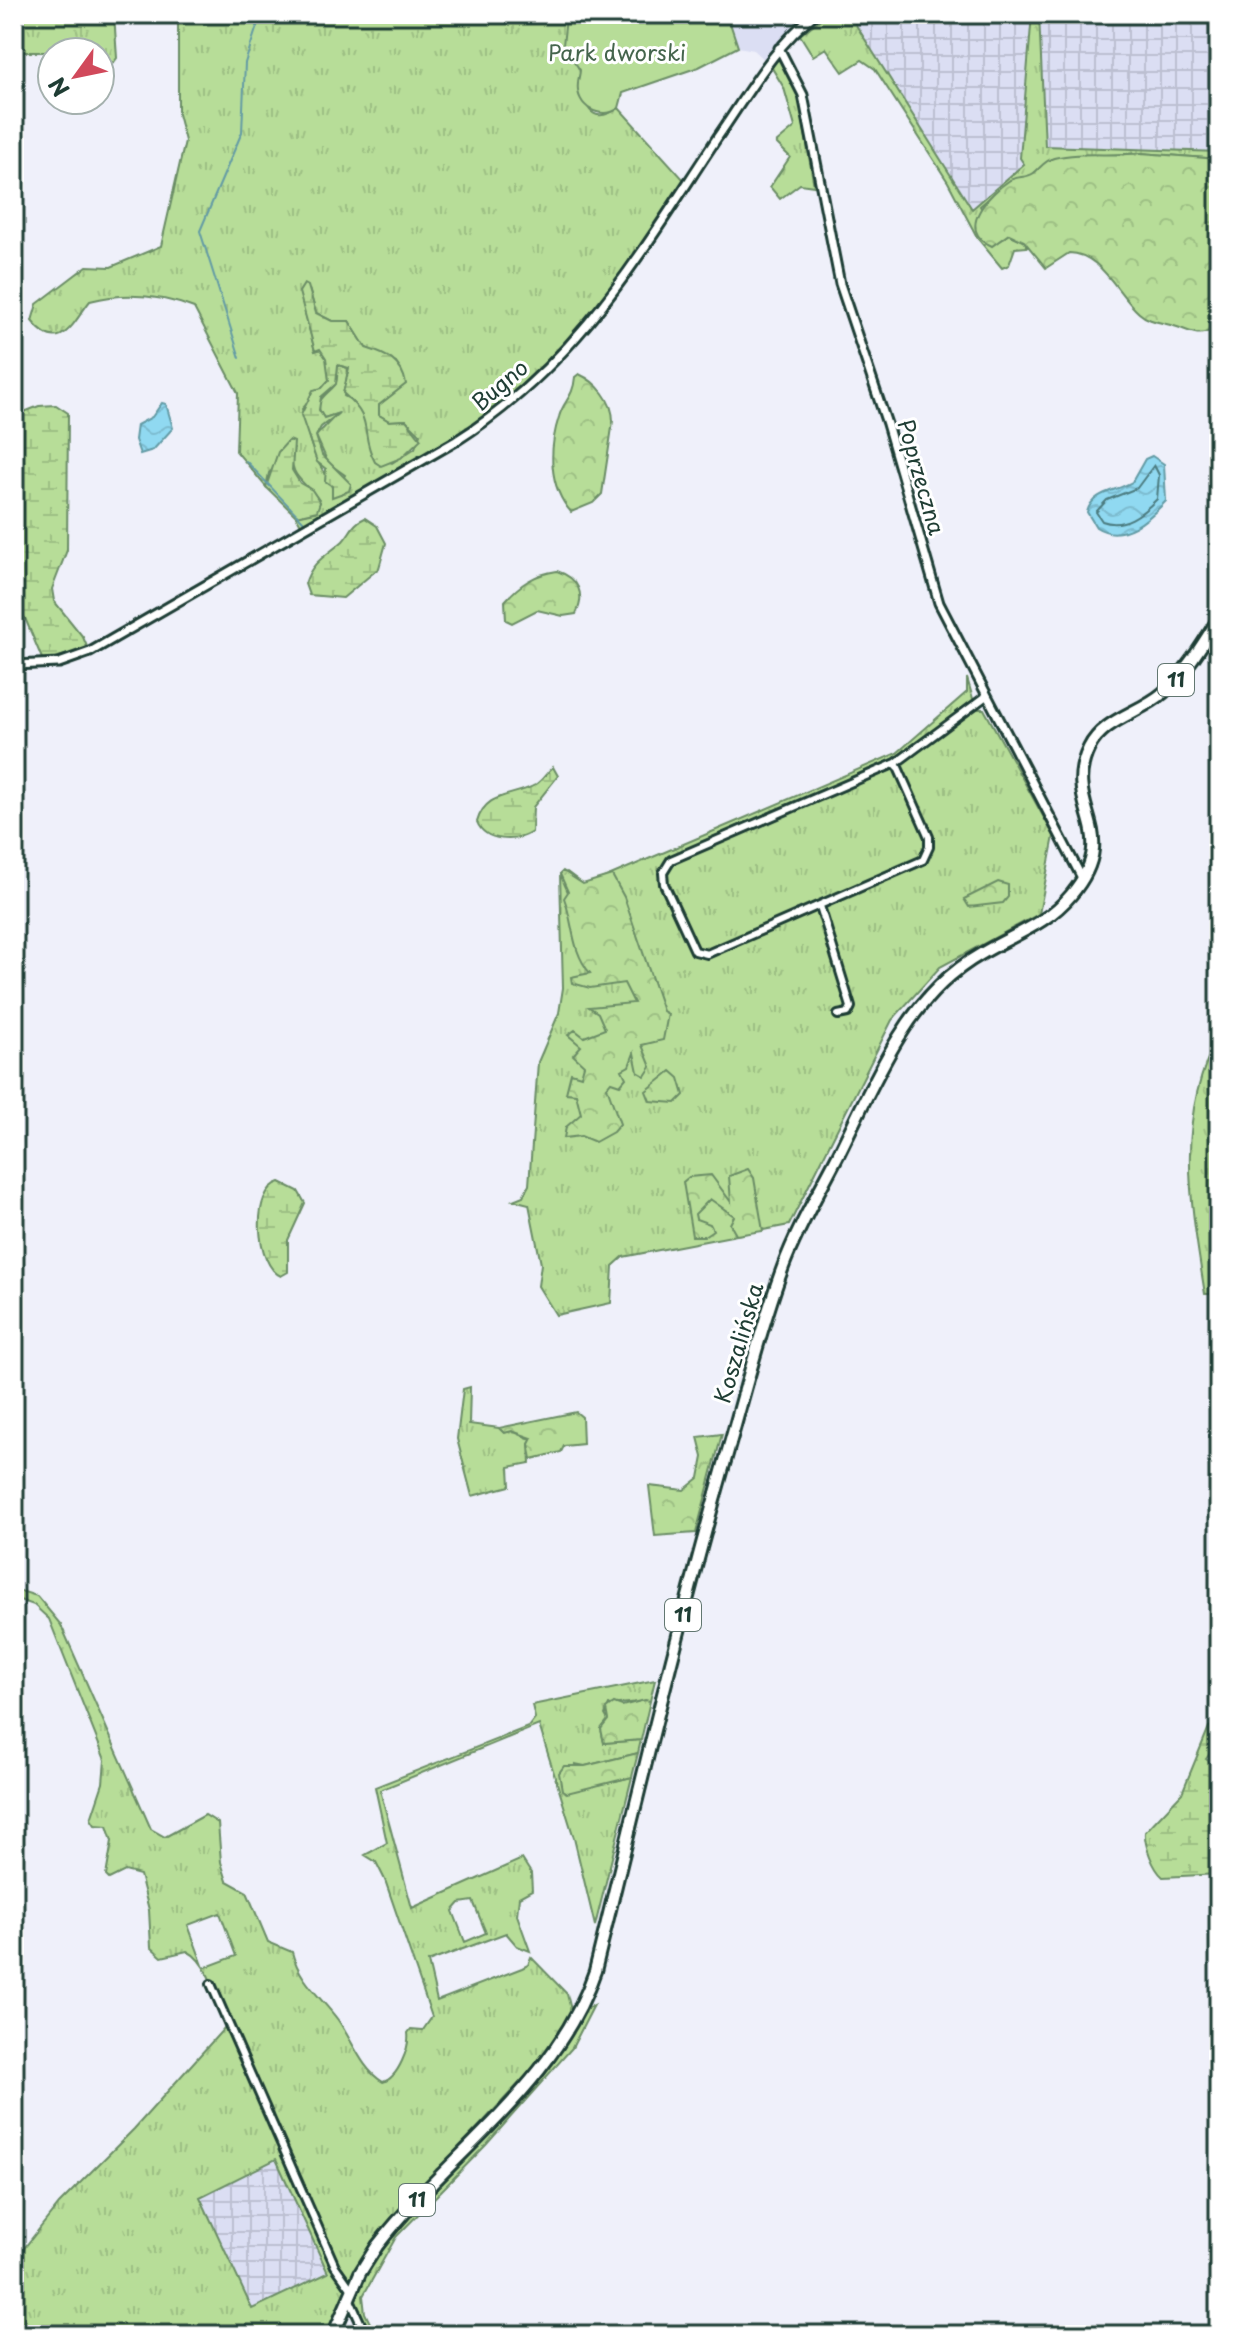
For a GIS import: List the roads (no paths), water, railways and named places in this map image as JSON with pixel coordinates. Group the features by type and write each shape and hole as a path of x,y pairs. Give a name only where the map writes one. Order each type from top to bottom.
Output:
{"highway":[{"name":"11","path":"1083,880 1096,850 1081,783 1092,741 1114,722 1138,711 1166,690 1219,618"},
{"name":"Koszalińska","path":"351,2293 366,2262 392,2227 559,2046 588,1992 697,1560 784,1262 891,1050 923,1003 969,961 1039,925 1061,906 1083,880"},
{"name":"11","path":"333,2335 351,2293"}],"street":[{"name":"Bugno","path":"14,665 59,663 90,652 456,441 510,403 599,314 779,48 815,14"},
{"name":"Poprzeczna","path":"779,48 805,103 840,284 887,424 942,611 1083,880"},
{"path":"896,763 929,837 928,853 915,865 707,954 698,954 664,884 665,868 679,856 896,763 985,697"},
{"path":"820,906 851,1007 848,1013 838,1015"},
{"path":"211,1984 335,2266 351,2293 366,2335"}],"water":[{"path":"162,403 166,404 173,428 153,450 140,454 135,440 137,425 152,417"},
{"path":"1152,456 1164,464 1166,501 1143,522 1125,531 1106,532 1096,527 1087,512 1090,505 1099,496 1132,482 1145,459"}],"waterway":[{"path":"240,358 200,231 242,132 245,63 261,14"},
{"path":"246,461 304,522"}],"park label":[{"name":"Park dworski","path":"617,53"}]}
